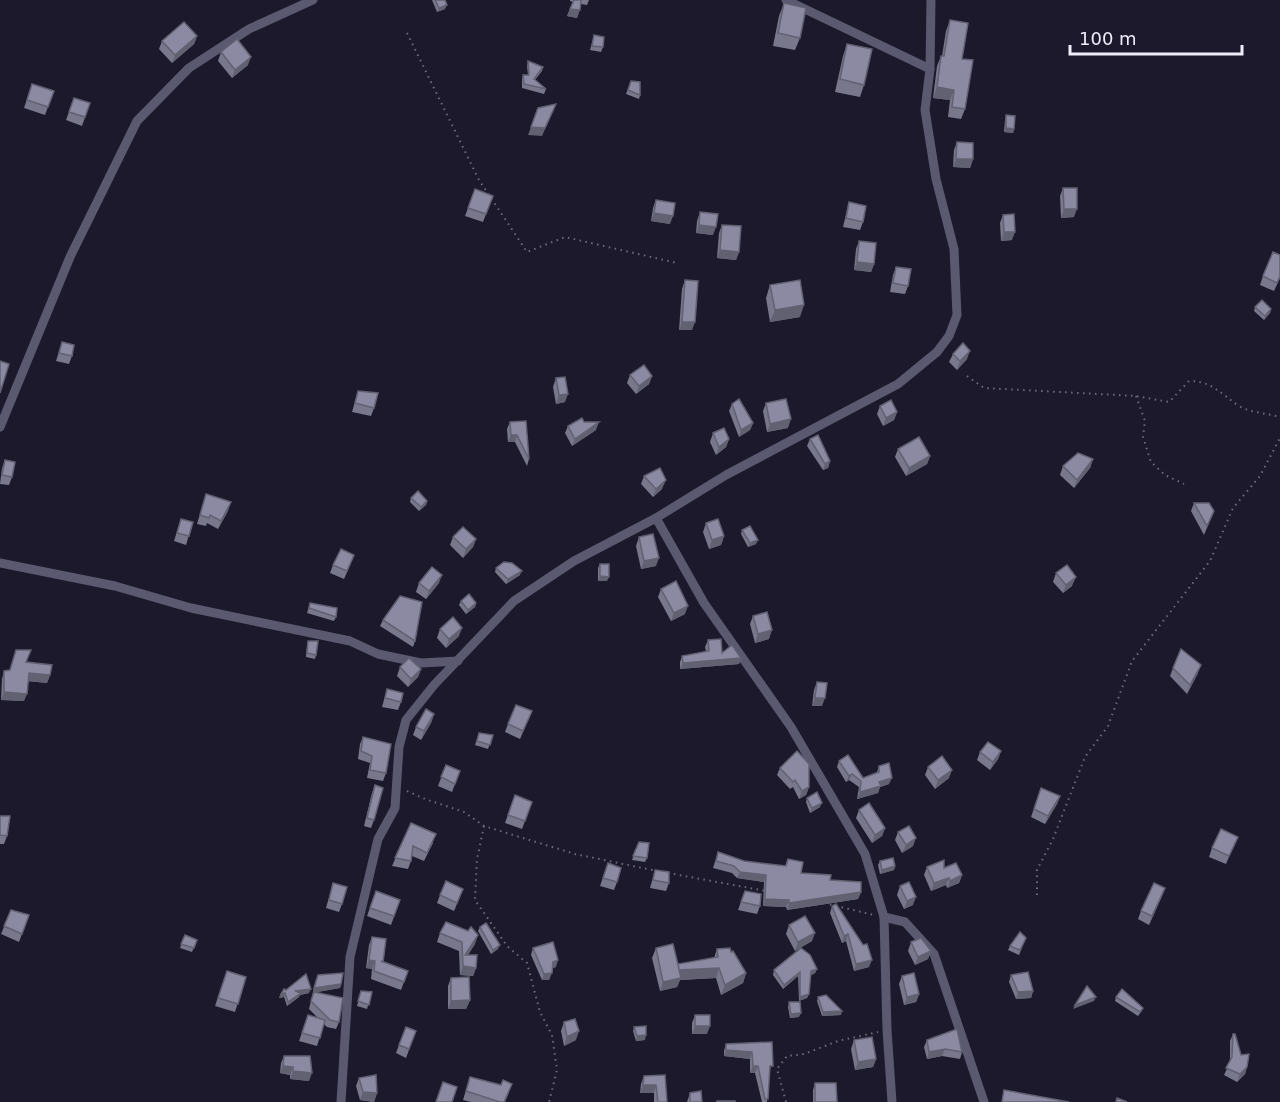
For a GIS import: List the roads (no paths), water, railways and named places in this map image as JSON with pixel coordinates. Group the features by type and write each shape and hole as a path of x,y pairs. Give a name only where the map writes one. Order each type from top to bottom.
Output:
{"street":[{"path":"0,427 70,257 137,121 189,68 249,29 313,0"},
{"path":"786,0 930,69"},
{"path":"341,1102 350,957 378,839 395,808 399,747 406,720 458,660 514,601 574,561 656,518 726,475 898,384 937,352 949,336 957,315 954,249 936,179 925,111 930,69 931,0"},
{"path":"656,518 704,603 791,727 866,854 884,917 886,1030 892,1102"},
{"path":"0,563 115,586 191,608 350,641 378,654 422,663 458,660"},
{"path":"884,917 905,922 934,954 984,1102"}]}
